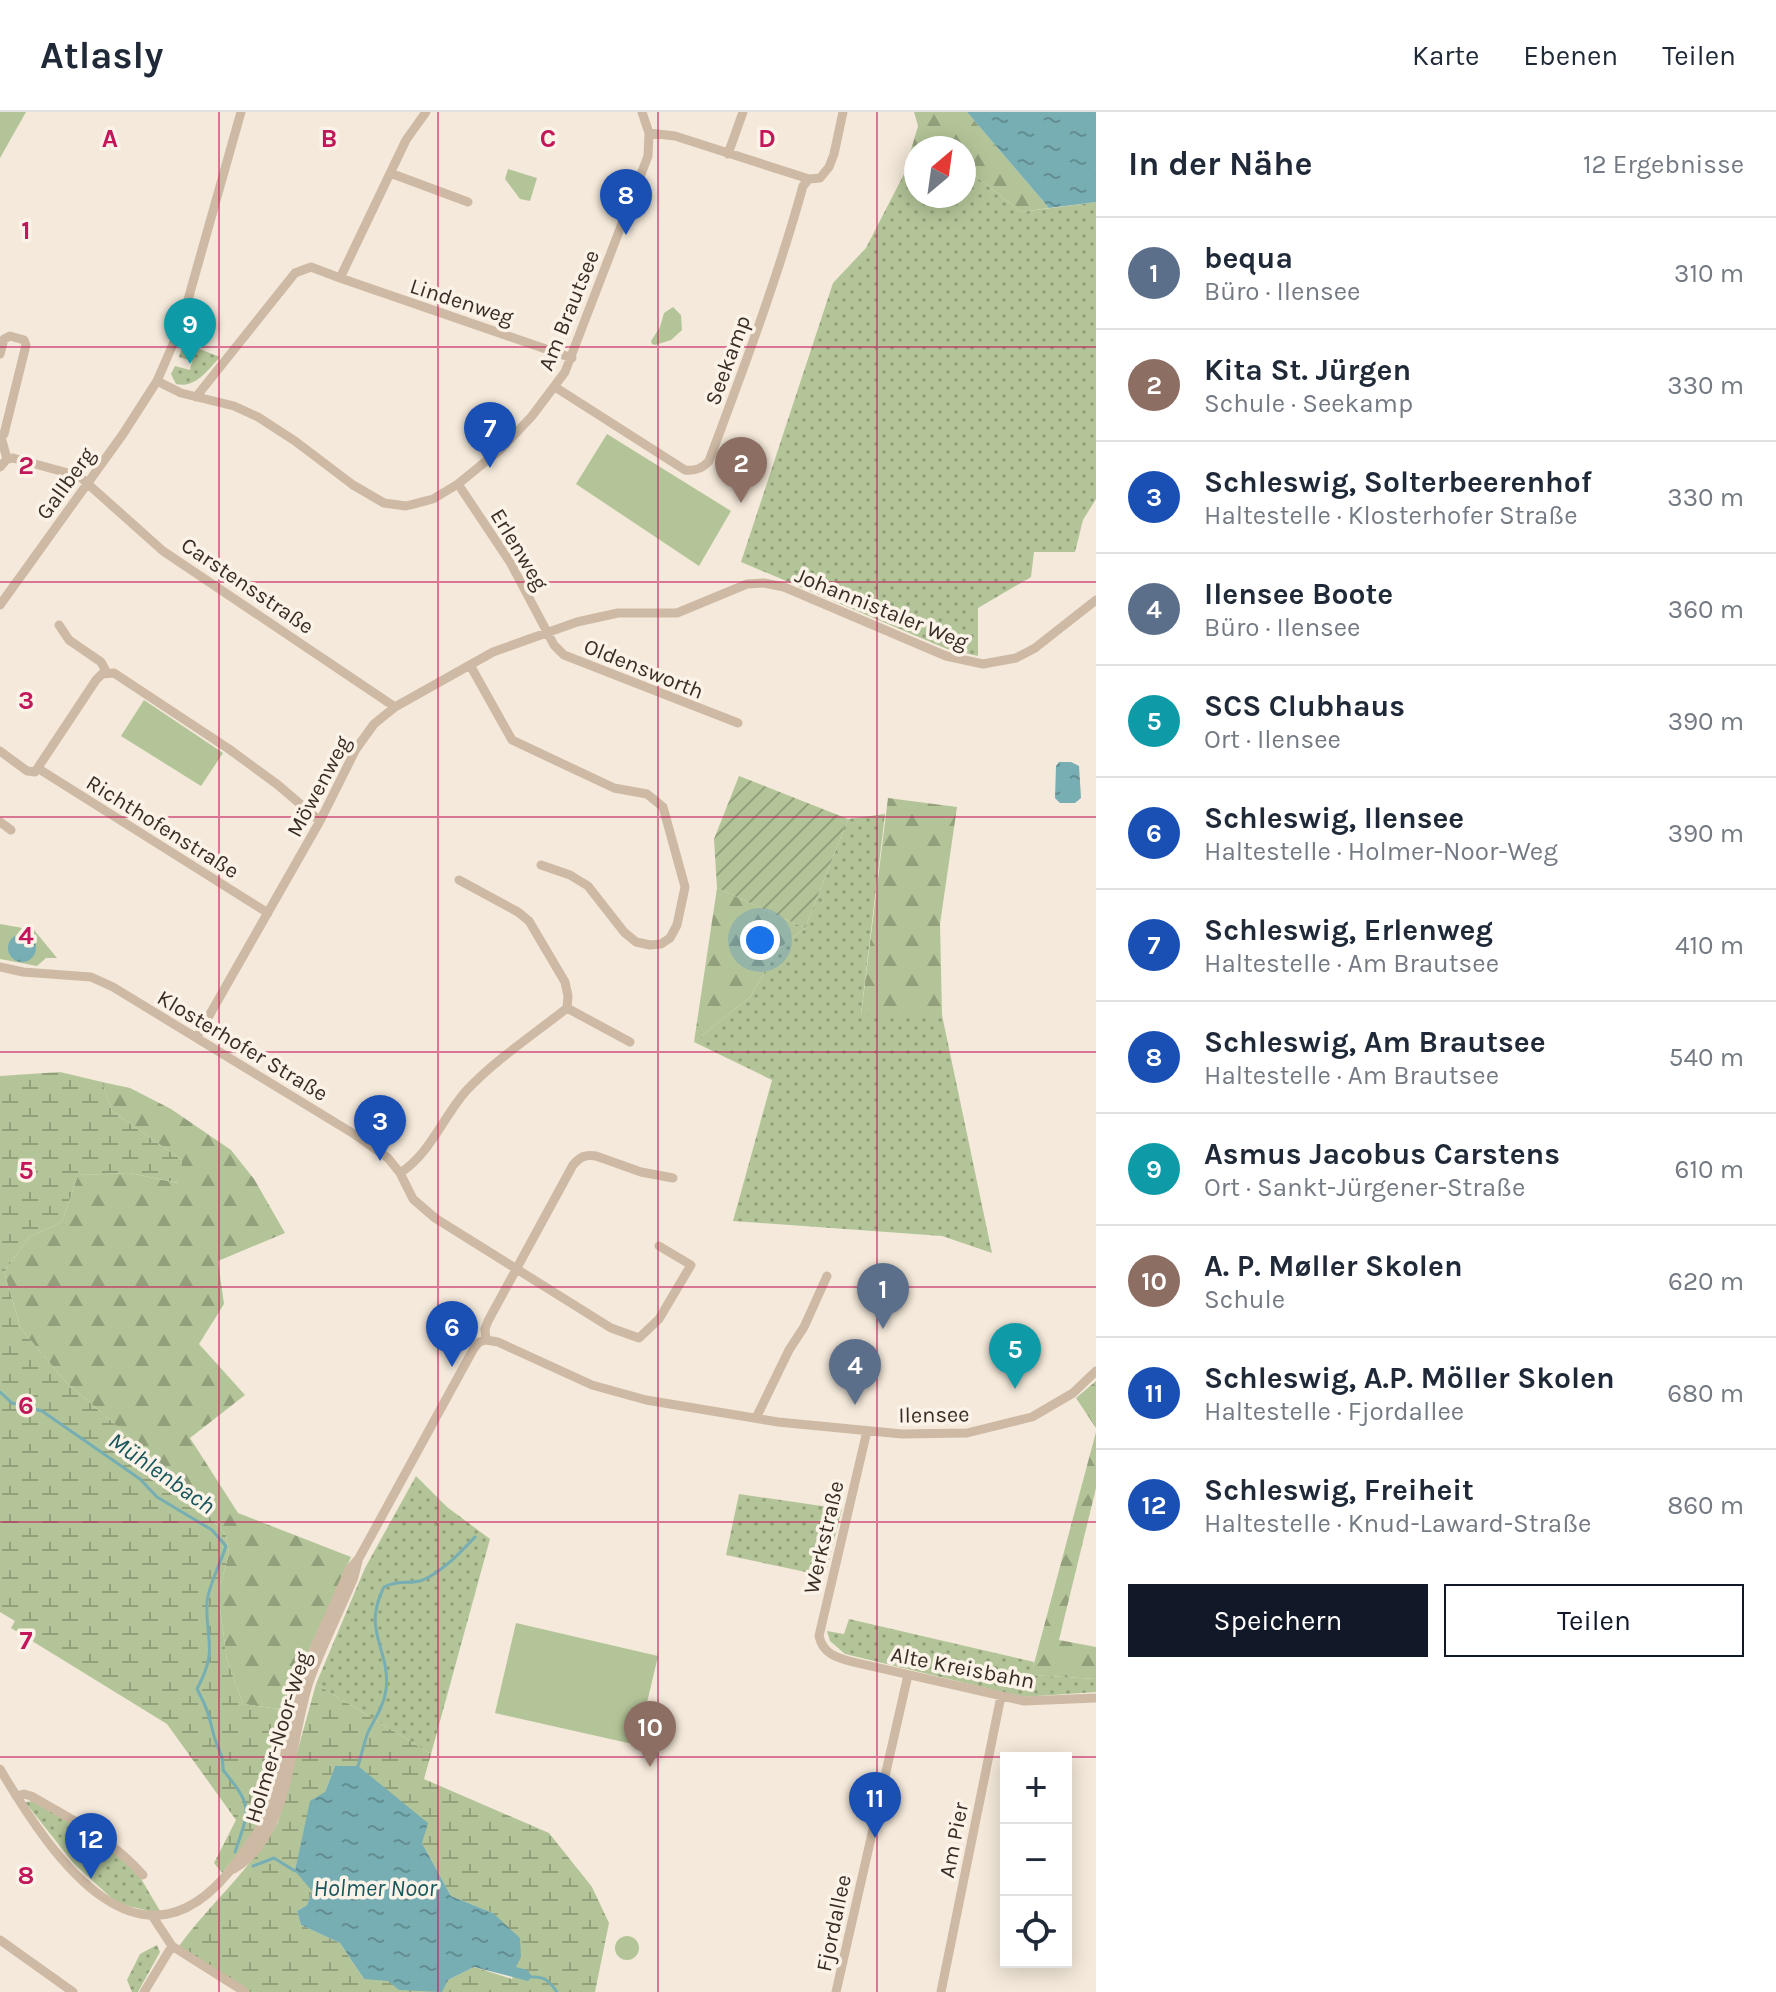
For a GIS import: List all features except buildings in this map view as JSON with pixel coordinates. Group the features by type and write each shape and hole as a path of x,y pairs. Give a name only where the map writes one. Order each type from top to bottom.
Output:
{"street":[{"name":"Gallberg","path":"0,605 123,434 157,381 180,328 241,112"},
{"path":"340,278 410,132 426,112"},
{"name":"Am Brautsee","path":"157,381 181,393 234,406 258,417 353,485 384,503 406,506 433,499 458,484 501,449 555,387 572,358 648,156 649,133 642,112"},
{"path":"728,154 743,112"},
{"name":"Seekamp","path":"555,387 685,470 703,467 709,461 761,323 803,186 809,179 820,178 829,167 843,112"},
{"path":"649,133 675,136 809,179"},
{"path":"390,173 468,202"},
{"name":"Lindenweg","path":"196,397 295,273 311,267 572,358"},
{"path":"0,354 4,339 10,336 24,340 26,345 4,434 0,437 3,463"},
{"name":"Carstensstraße","path":"3,463 24,460 79,476 163,551 395,707"},
{"name":"Erlenweg","path":"458,484 510,562 548,633"},
{"name":"Johannistaler Weg","path":"548,633 598,616 677,613 747,584 764,583 784,587 946,656 983,664 1016,658 1035,648 1096,600"},
{"path":"59,625 77,647 101,662 107,673"},
{"name":"Möwenweg","path":"197,1037 320,821 356,749 374,724 395,707 493,652 548,633"},
{"name":"Oldensworth","path":"548,633 564,655 738,723"},
{"path":"470,665 512,740 614,788 647,794 663,807 685,887 677,925 670,938 661,944 636,942 624,932 588,886 570,875 541,865"},
{"path":"39,769 96,680 107,673 121,676 229,749 320,821"},
{"name":"Richthofenstraße","path":"0,751 27,771 39,769 268,913"},
{"path":"0,822 11,830"},
{"path":"400,1173 420,1158 447,1115 479,1078 567,1008 565,982 529,921 459,880"},
{"name":"Klosterhofer Straße","path":"0,967 23,972 91,977 113,987 354,1134 388,1158 400,1173 413,1199 435,1218 611,1328 639,1338 659,1319 691,1265 659,1246"},
{"path":"567,1008 630,1042"},
{"name":"Holmer-Noor-Weg","path":"153,1917 194,1906 231,1871 243,1864 274,1822 310,1680 354,1577 359,1558 474,1348 486,1340 485,1325 573,1165 588,1154 641,1172 673,1178"},
{"path":"756,1418 827,1276"},
{"name":"Ilensee","path":"486,1340 498,1342 605,1390 691,1409 867,1431 948,1435 992,1428 1032,1417 1073,1393 1096,1371"},
{"name":"Werkstraße","path":"826,1651 819,1636 867,1431"},
{"name":"Alte Kreisbahn","path":"826,1651 836,1658 1024,1701 1096,1698"},
{"name":"Fjordallee","path":"836,1992 908,1675"},
{"name":"Am Pier","path":"941,1992 1001,1696"},
{"path":"0,1769 57,1855 85,1883 111,1905 153,1917 172,1946 240,1991"},
{"path":"16,1796 31,1796 98,1834 122,1852 143,1875"},
{"path":"0,1940 73,1992"},
{"path":"144,1992 172,1946"}],"green space":[{"path":"0,112 26,112 0,158"},
{"path":"914,112 967,112 1049,208 1021,212 976,176 976,136 915,136 918,126"},
{"path":"508,169 537,178 530,201 520,199 505,179"},
{"path":"904,174 904,208 976,208 976,176 1021,212 1096,202 1096,499 1083,520 1075,552 1034,552 1031,577 978,608 978,656 947,649 741,562 833,283 866,248"},
{"path":"673,307 681,315 682,330 671,340 652,344 664,313"},
{"path":"184,343 220,357 201,377 183,385 176,384 171,374 175,366 190,370 192,361 179,357"},
{"path":"607,434 731,511 699,566 576,484"},
{"path":"144,700 223,753 201,786 121,736"},
{"path":"739,776 848,819 805,928 717,888 714,839"},
{"path":"888,798 957,807 940,924 942,1015 861,1015"},
{"path":"885,814 861,1014 942,1015 992,1253 942,1236 733,1221 772,1080 694,1042 750,997 777,950 805,928 848,819"},
{"path":"717,888 805,928 777,950 750,997 694,1042"},
{"path":"0,924 34,930 57,958 46,958 37,966 0,959"},
{"path":"60,1072 102,1082 112,1111 182,1160 179,1183 130,1173 78,1175 62,1222 29,1237 4,1272 21,1329 66,1382 166,1469 226,1535 229,1554 218,1593 227,1660 243,1704 287,1710 262,1818 251,1839 222,1873 214,1863 236,1820 167,1724 11,1628 15,1621 0,1612 0,1076"},
{"path":"102,1082 130,1088 171,1109 231,1150 254,1179 285,1233 218,1261 224,1304 199,1344 245,1395 190,1438 238,1513 351,1557 301,1668 287,1710 243,1704 227,1660 218,1593 229,1554 226,1535 166,1469 66,1382 21,1329 4,1272 29,1237 62,1222 78,1175 130,1173 178,1183 182,1160 112,1111"},
{"path":"1096,1381 1096,1428 1076,1398"},
{"path":"1096,1432 1096,1488 1059,1640 1096,1647 1096,1679 1031,1675"},
{"path":"416,1476 447,1507 490,1539 431,1754 316,1684 365,1568"},
{"path":"739,1494 842,1509 825,1576 726,1555"},
{"path":"849,1619 1034,1662 1032,1675 1096,1679 1096,1692 1023,1697 845,1654 830,1641 827,1631 844,1634"},
{"path":"516,1623 658,1656 637,1745 495,1713"},
{"path":"316,1684 431,1754 424,1779 549,1833 592,1887 609,1923 595,1992 250,1992 179,1946 256,1855 278,1822","holes":["335,1766 422,1843 451,1896 493,1913 516,1967 512,1979 474,1967 448,1980 364,1979 340,1943 301,1925 297,1911 307,1905 312,1891 325,1792"]},
{"path":"34,1801 112,1849 140,1877 160,1911 117,1903 74,1864 25,1802"},
{"path":"627,1936 636,1939 639,1948 636,1957 627,1960 618,1957 615,1948 618,1939"},
{"path":"157,1945 160,1952 138,1992 132,1992 127,1980 140,1954"}],"water":[{"path":"967,112 1096,112 1096,202 1049,208"},
{"path":"1059,762 1079,766 1081,798 1075,803 1060,803 1055,798 1056,766"},
{"path":"22,934 32,938 36,948 32,958 22,962 12,958 8,948 12,938"},
{"name":"Holmer Noor","path":"335,1766 358,1766 428,1823 422,1843 451,1896 493,1913 520,1938 521,1957 516,1967 528,1970 532,1977 528,1981 474,1967 448,1980 442,1992 399,1990 388,1981 364,1979 340,1943 301,1925 297,1911 307,1905 312,1891 295,1871 310,1801 325,1792"}],"waterway":[{"name":"Mühlenbach","path":"0,1392 12,1403 42,1411 140,1479 157,1497 212,1530 226,1546 208,1596 208,1664 197,1689 208,1715 223,1770 240,1792 246,1808 244,1826 235,1852"},
{"path":"358,1766 367,1734 382,1706 386,1690 385,1663 375,1616 384,1587 430,1576 451,1561 475,1537"},
{"name":"Mühlenbach","path":"253,1866 274,1858 295,1871"},
{"path":"532,1977 547,1980 557,1992"}],"place":[{"name":"Schleswig, Am Brautsee","path":"626,235"},
{"name":"Asmus Jacobus Carstens","path":"190,364"},
{"name":"Schleswig, Erlenweg","path":"490,468"},
{"name":"Kita St. Jürgen","path":"741,503"},
{"name":"Schleswig, Solterbeerenhof","path":"380,1161"},
{"name":"bequa","path":"883,1329"},
{"name":"Schleswig, Ilensee","path":"452,1367"},
{"name":"SCS Clubhaus","path":"1015,1389"},
{"name":"Ilensee Boote","path":"855,1405"},
{"name":"A. P. Møller Skolen","path":"650,1767"},
{"name":"Schleswig, A.P. Möller Skolen","path":"875,1838"},
{"name":"Schleswig, Freiheit","path":"91,1879"}]}
